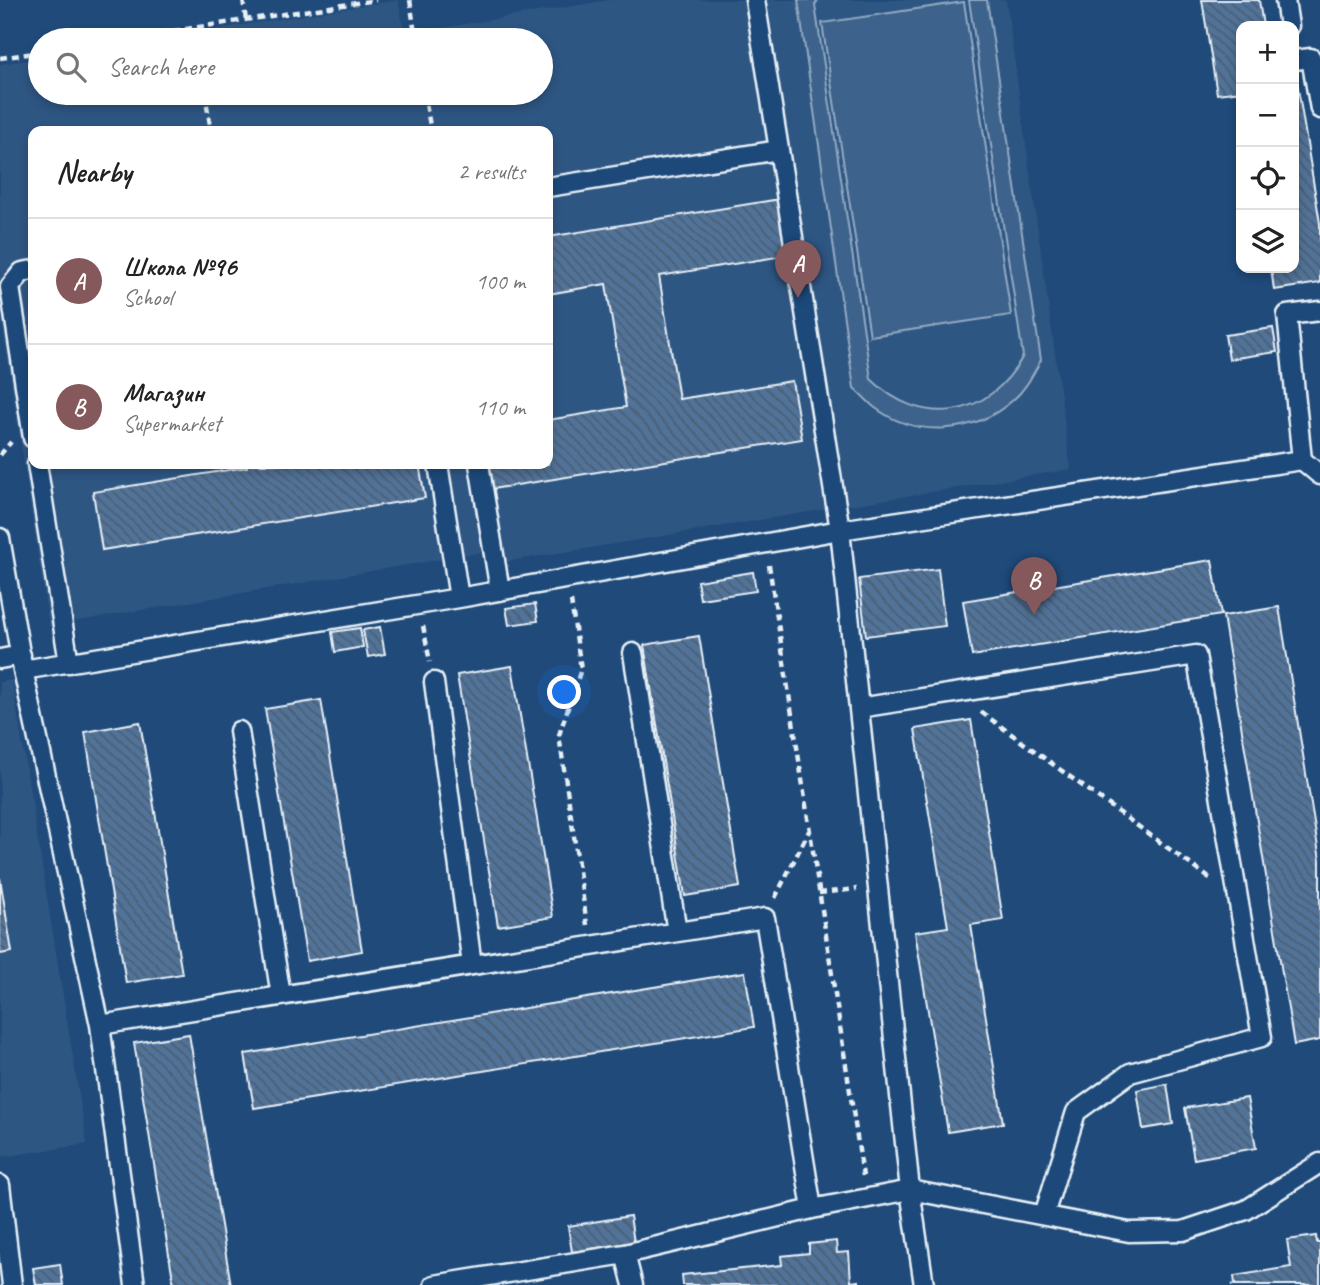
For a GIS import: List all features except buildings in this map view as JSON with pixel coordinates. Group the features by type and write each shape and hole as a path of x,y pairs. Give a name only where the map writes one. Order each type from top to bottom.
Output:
{"lane":[{"path":"755,0 840,530 910,1190 924,1285"},
{"path":"1285,0 1288,21"},
{"path":"1299,59 1311,58 1320,109"},
{"path":"553,186 779,150"},
{"path":"28,271 22,272 10,288 28,405"},
{"path":"1320,310 1287,315 1302,460 1320,475"},
{"path":"0,659 22,663 69,663 419,605 840,530 1302,460"},
{"path":"38,469 69,663"},
{"path":"439,469 459,598"},
{"path":"480,469 500,591"},
{"path":"0,538 22,663 100,1025 135,1285"},
{"path":"634,653 677,932"},
{"path":"859,708 1196,655 1262,1037 1130,1073 1076,1112 1044,1215"},
{"path":"434,682 472,965"},
{"path":"239,731 281,996"},
{"path":"100,1025 765,918 812,1209"},
{"path":"434,1285 625,1254 812,1209 910,1190 1129,1232 1183,1231 1246,1210 1320,1163"},
{"path":"0,1185 12,1285"},
{"path":"625,1254 633,1285"}],"path":[{"path":"243,0 246,20"},
{"path":"329,7 335,0"},
{"path":"195,28 376,0"},
{"path":"410,0 414,28"},
{"path":"0,58 28,54"},
{"path":"207,105 210,126"},
{"path":"426,105 429,126"},
{"path":"765,544 866,1199"},
{"path":"567,579 582,669 559,735 590,946"},
{"path":"419,605 434,682"},
{"path":"968,691 982,714 1238,898"},
{"path":"765,918 810,831"},
{"path":"820,893 877,887"}],"shaded area":[{"path":"398,0 404,28 224,28"},
{"path":"609,0 1006,0 1071,469 486,565 483,552 49,626 0,310 0,64 28,60 28,105 553,105 553,28 441,28"},
{"path":"798,0 818,0 815,5 871,379 890,395 911,405 932,410 953,410 973,404 992,393 1009,377 1023,356 969,0 987,0 1041,360 1018,396 981,420 945,428 908,424 874,407 854,388"},
{"path":"964,2 1011,315 870,336 822,23"},
{"path":"12,680 87,1144 0,1157 0,682"}],"place":[{"name":"Школа №96","path":"798,298"},
{"name":"Магазин","path":"1034,615"}]}
